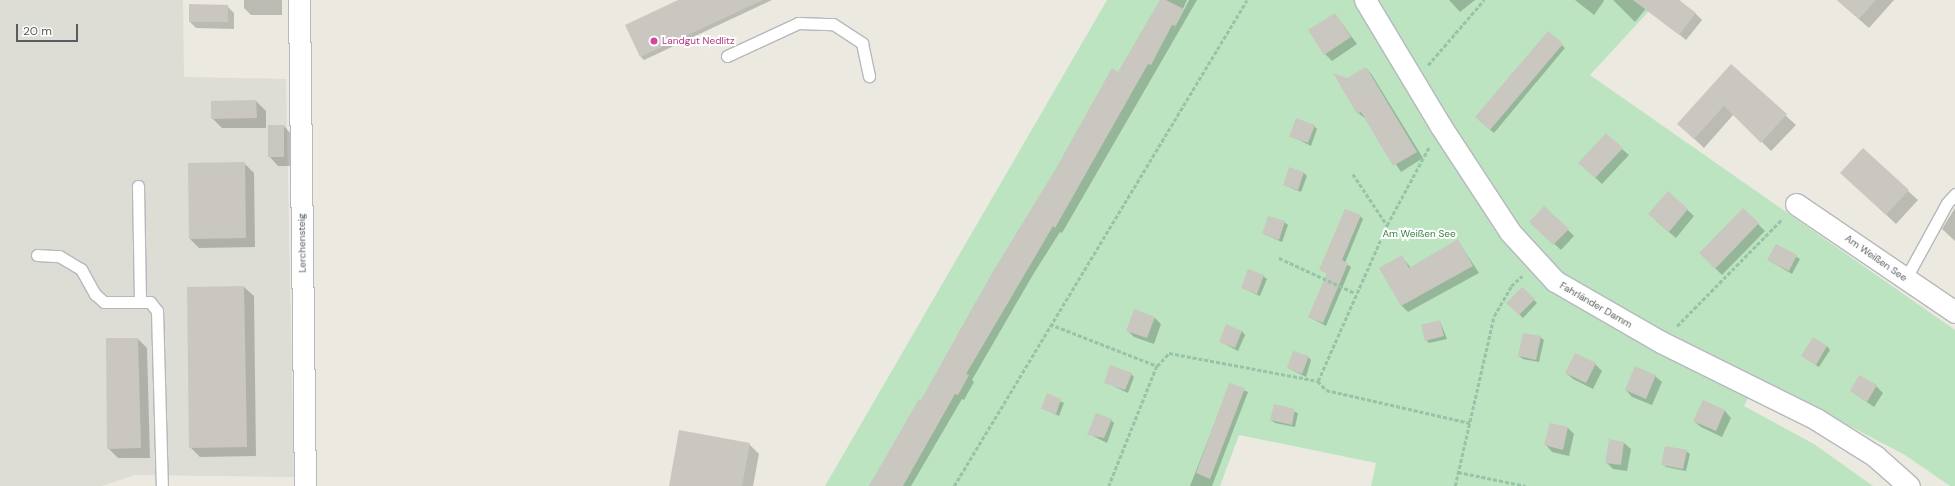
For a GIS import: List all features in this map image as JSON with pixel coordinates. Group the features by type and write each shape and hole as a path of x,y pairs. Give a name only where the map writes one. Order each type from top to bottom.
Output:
{"street":[{"name":"Lerchensteig","path":"299,0 305,486"},
{"name":"Fahrländer Damm","path":"1365,0 1415,80 1440,124 1510,232 1555,281 1661,342 1816,419 1875,456 1909,486"},
{"name":"Am Weißen See","path":"1796,204 1955,312"}],"lane":[{"path":"727,56 798,23 833,24 862,43 869,76"},
{"path":"138,186 140,302"},
{"path":"1906,278 1947,203 1955,194"},
{"path":"37,255 59,256 81,269 95,294 104,302 150,302 157,311 162,486"}],"path":[{"path":"954,486 1050,324 1138,183 1247,0"},
{"path":"1415,80 1484,0"},
{"path":"1318,381 1387,225 1440,124"},
{"path":"1353,174 1387,225"},
{"path":"1661,342 1796,204"},
{"path":"1279,258 1356,293"},
{"path":"1455,486 1494,316 1511,286 1538,263"},
{"path":"1050,324 1157,366"},
{"path":"1109,486 1157,366 1169,353 1318,381 1326,390 1470,423"},
{"path":"1458,472 1526,486"}],"shaded area":[{"path":"0,0 183,0 184,77 286,79 294,477 135,475 102,486 0,486"}],"green space":[{"name":"Am Weißen See","path":"1107,0 1659,0 1590,75 1955,330 1955,486 1950,486 1905,455 1758,378 1744,406 1814,444 1873,486 1371,486 1376,463 1239,435 1220,486 825,486"}],"building":[{"name":"Landgut Nedlitz","path":"678,0 763,0 640,57 625,25"},
{"path":"1160,0 1166,0 1184,9 1175,26 1172,25 1151,65 1148,64 1055,228 1053,226 966,374 969,375 958,395 955,394 903,486 869,486 919,399 921,400 992,273 1055,170 1112,68 1118,72"},
{"path":"1633,0 1679,0 1696,13 1679,35"},
{"path":"1837,0 1876,0 1859,19"},
{"path":"189,4 228,5 228,22 189,22"},
{"path":"1335,13 1351,37 1324,55 1308,30"},
{"path":"1548,31 1563,44 1490,130 1475,117"},
{"path":"1731,64 1787,114 1761,143 1724,106 1694,139 1677,124"},
{"path":"1366,67 1417,152 1393,166 1361,112 1357,114 1333,73 1347,78"},
{"path":"256,100 257,118 211,119 211,101"},
{"path":"1296,118 1315,125 1308,143 1289,137"},
{"path":"268,125 284,125 284,157 268,157"},
{"path":"1606,133 1623,148 1595,178 1578,163"},
{"path":"1863,148 1909,190 1886,215 1840,173"},
{"path":"245,162 246,238 189,239 188,163"},
{"path":"1289,167 1304,172 1298,190 1283,185"},
{"path":"1668,191 1688,209 1669,232 1648,214"},
{"path":"1544,206 1569,229 1553,245 1529,222"},
{"path":"1743,208 1759,223 1715,269 1699,253"},
{"path":"1345,209 1361,215 1342,260 1348,263 1323,323 1308,317 1327,273 1319,270"},
{"path":"1268,216 1285,221 1279,240 1262,234"},
{"path":"1458,239 1473,266 1401,306 1379,268 1402,255 1409,268"},
{"path":"1776,244 1797,255 1789,271 1767,260"},
{"path":"1248,269 1264,275 1257,294 1241,288"},
{"path":"244,286 247,447 189,448 187,287"},
{"path":"1522,287 1535,299 1519,315 1506,303"},
{"path":"1134,309 1155,317 1147,338 1126,331"},
{"path":"1440,320 1444,336 1425,341 1421,325"},
{"path":"1226,324 1242,331 1235,348 1219,342"},
{"path":"1523,333 1541,336 1536,360 1518,356"},
{"path":"1813,337 1827,346 1816,365 1801,356"},
{"path":"106,338 138,338 141,448 107,449"},
{"path":"1293,351 1309,356 1302,374 1287,368"},
{"path":"1575,353 1596,363 1586,383 1565,373"},
{"path":"1110,365 1132,373 1125,390 1104,383"},
{"path":"1635,366 1656,375 1646,399 1625,390"},
{"path":"1859,375 1877,385 1867,402 1850,391"},
{"path":"1229,383 1245,388 1210,479 1196,473"},
{"path":"1047,393 1061,399 1056,414 1041,409"},
{"path":"1703,400 1725,410 1716,431 1693,421"},
{"path":"1274,404 1295,409 1292,425 1270,420"},
{"path":"1096,413 1112,419 1104,438 1087,435"},
{"path":"1550,423 1568,427 1563,450 1544,445"},
{"path":"679,430 750,443 742,486 669,486"},
{"path":"1609,439 1624,442 1621,465 1605,463"},
{"path":"1665,446 1687,450 1683,469 1661,465"}],"place":[{"name":"Landgut Nedlitz","path":"654,41"}]}
